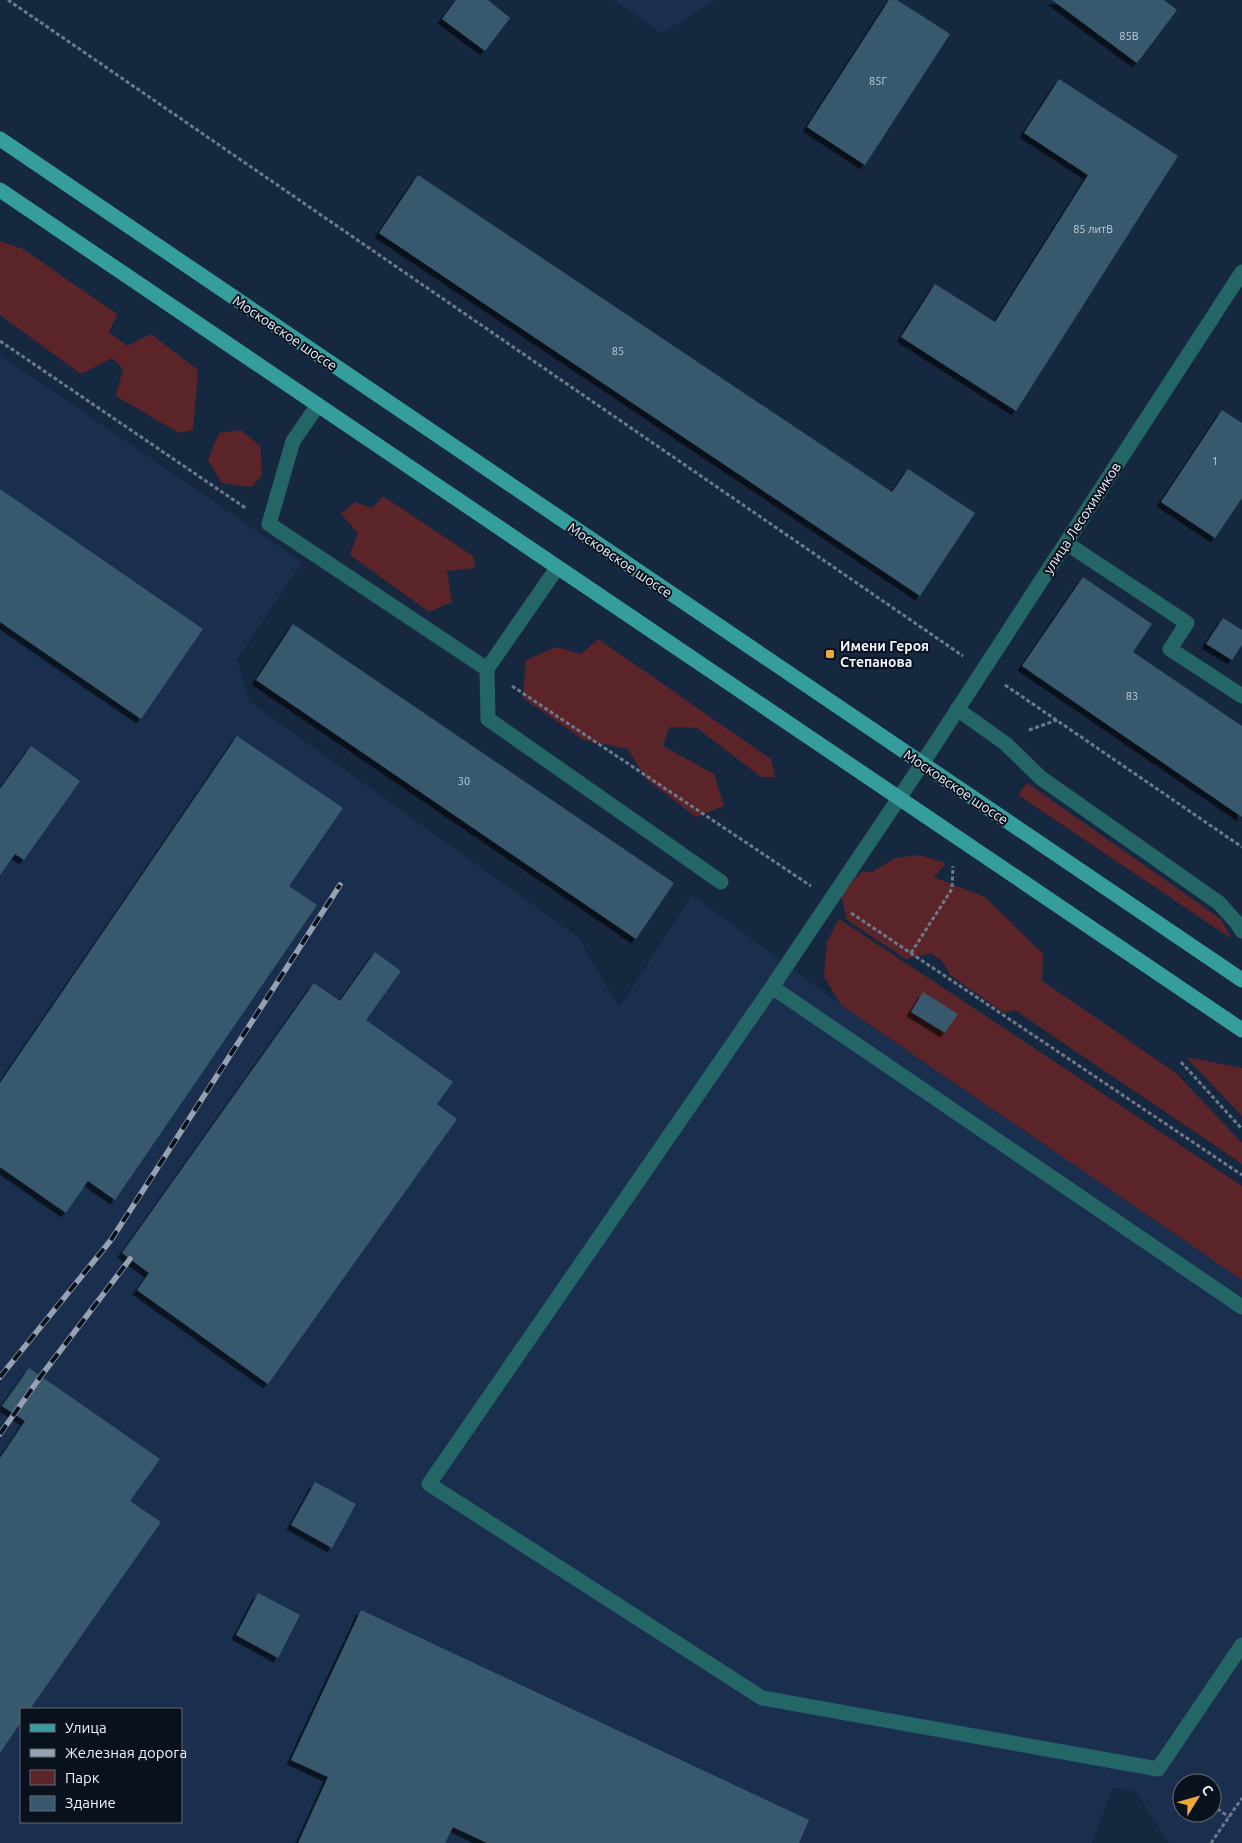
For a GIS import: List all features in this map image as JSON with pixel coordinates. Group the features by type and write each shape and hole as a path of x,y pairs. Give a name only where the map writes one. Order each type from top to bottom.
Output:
{"main road":[{"name":"Московское шоссе","path":"0,139 1242,980"},
{"path":"0,190 1242,1030"}],"street":[{"name":"улица Лесохимиков","path":"1242,272 922,764 772,987 429,1484 762,1698 1158,1769 1242,1646"},
{"path":"318,405 293,441 268,524 487,669"},
{"path":"1066,543 1187,623 1170,649 1242,696"},
{"path":"557,568 487,669 488,718 721,882"},
{"path":"957,710 1006,744 1041,778 1219,902 1237,923 1242,932"},
{"path":"772,987 1242,1307"}],"path":[{"path":"8,0 1242,847"},
{"path":"0,341 268,524"},
{"path":"487,669 814,888"},
{"path":"1023,732 1057,720"},
{"path":"911,953 952,889 953,866"},
{"path":"845,909 1242,1175"},
{"path":"1181,1062 1242,1129"},
{"path":"1211,1843 1242,1798"},
{"path":"1222,1812 1229,1817"}],"shaded area":[{"path":"613,0 716,0 662,33"},
{"path":"0,355 302,562 237,660 250,702 579,938 619,1008 692,895 841,1005 1242,1280 1242,1843 1169,1843 1136,1792 1113,1787 1092,1843 0,1843"}],"green space":[{"path":"0,241 23,249 117,314 109,332 127,346 151,334 198,370 193,430 179,433 116,396 123,369 112,358 81,374 0,315"},
{"path":"241,430 260,446 262,475 252,487 222,483 208,460 219,433"},
{"path":"383,496 473,556 475,568 447,571 452,602 429,612 350,555 358,533 341,514 355,502 372,508"},
{"path":"598,639 771,759 775,777 761,777 697,728 669,727 663,746 714,774 724,806 696,817 645,778 628,749 584,740 523,698 526,660 556,647 581,654"},
{"path":"1027,783 1221,919 1232,939 1018,795"},
{"path":"919,855 946,863 934,877 985,897 1043,954 1042,981 1176,1073 1242,1143 1242,1164 1015,1010 1004,1013 950,975 943,962 931,953 906,959 847,920 841,894 862,871 872,872 895,858"},
{"path":"839,919 1242,1186 1242,1280 841,1005 824,976 827,942"},
{"path":"1186,1057 1242,1068 1242,1116"}],"building":[{"path":"456,0 488,0 510,18 485,51 442,19"},
{"path":"889,0 897,0 950,34 865,165 807,127"},
{"path":"1052,0 1164,0 1177,10 1137,63"},
{"path":"1059,79 1178,156 1016,411 901,337 935,284 995,322 1088,175 1024,133"},
{"path":"418,175 892,492 908,469 975,513 920,596 379,233"},
{"path":"1222,410 1242,423 1242,498 1215,538 1161,502"},
{"path":"0,489 203,629 141,719 0,622"},
{"path":"1083,577 1152,624 1133,652 1242,726 1242,817 1022,666"},
{"path":"1223,618 1242,630 1242,645 1232,660 1206,644"},
{"path":"293,624 674,883 636,939 256,680"},
{"path":"237,736 343,808 289,886 317,905 115,1200 88,1181 66,1213 0,1167 0,1083"},
{"path":"31,746 80,781 24,860 15,854 0,875 0,789"},
{"path":"375,952 401,971 366,1020 453,1082 437,1104 457,1119 268,1384 137,1290 149,1273 122,1253 314,983 340,1001"},
{"path":"923,992 958,1014 945,1033 911,1012"},
{"path":"29,1368 160,1459 130,1501 161,1522 31,1708 20,1708 20,1723 0,1753 0,1458 25,1421 2,1406"},
{"path":"315,1482 356,1504 332,1548 291,1525"},
{"path":"258,1593 300,1615 278,1658 236,1635"},
{"path":"361,1610 809,1820 799,1843 487,1843 453,1827 445,1843 298,1843 328,1777 291,1760"}],"railway":[{"path":"0,1377 111,1240 340,885"},
{"path":"0,1434 41,1376 130,1259"}],"place":[{"name":"Имени Героя Степанова","path":"830,654"}]}
